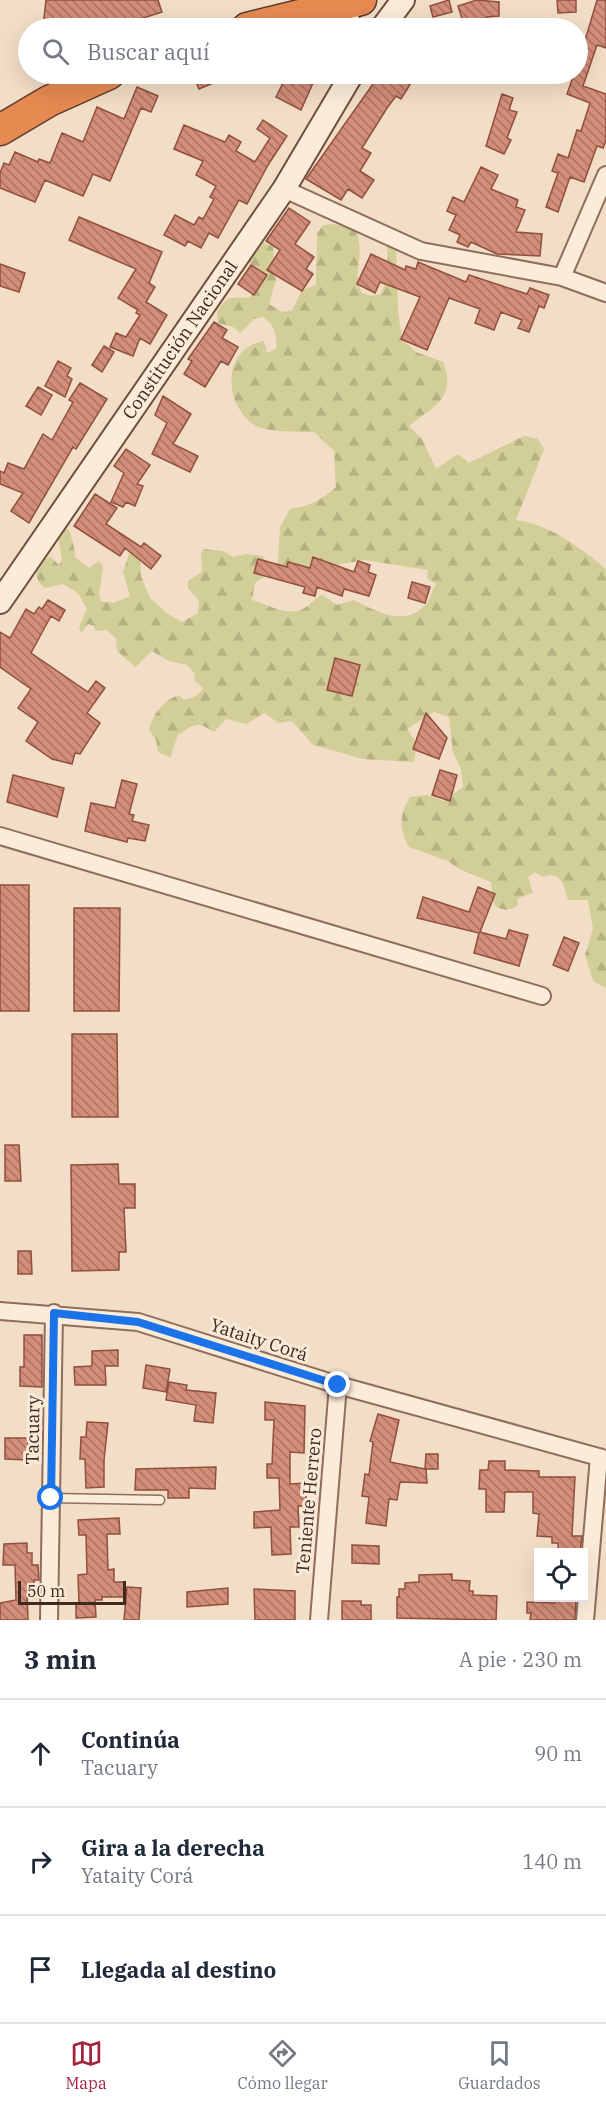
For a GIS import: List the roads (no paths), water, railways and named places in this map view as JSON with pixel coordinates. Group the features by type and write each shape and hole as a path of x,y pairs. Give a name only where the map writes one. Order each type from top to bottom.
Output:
{"highway":[{"path":"299,18 351,8"},
{"path":"0,130 49,101 87,84"}],"street":[{"path":"390,18 403,0"},
{"name":"Constitución Nacional","path":"0,602 284,189 346,84"},
{"path":"562,278 606,175"},
{"path":"284,189 421,251 562,278 606,293"},
{"path":"0,836 542,996"},
{"name":"Yataity Corá","path":"0,1311 54,1313 138,1322 338,1385 602,1458"},
{"name":"Tacuary","path":"49,1620 54,1313"},
{"name":"Teniente Herrero","path":"319,1620 338,1385"},
{"path":"585,1620 602,1458"}],"lane":[{"path":"51,1498 160,1500"}]}
